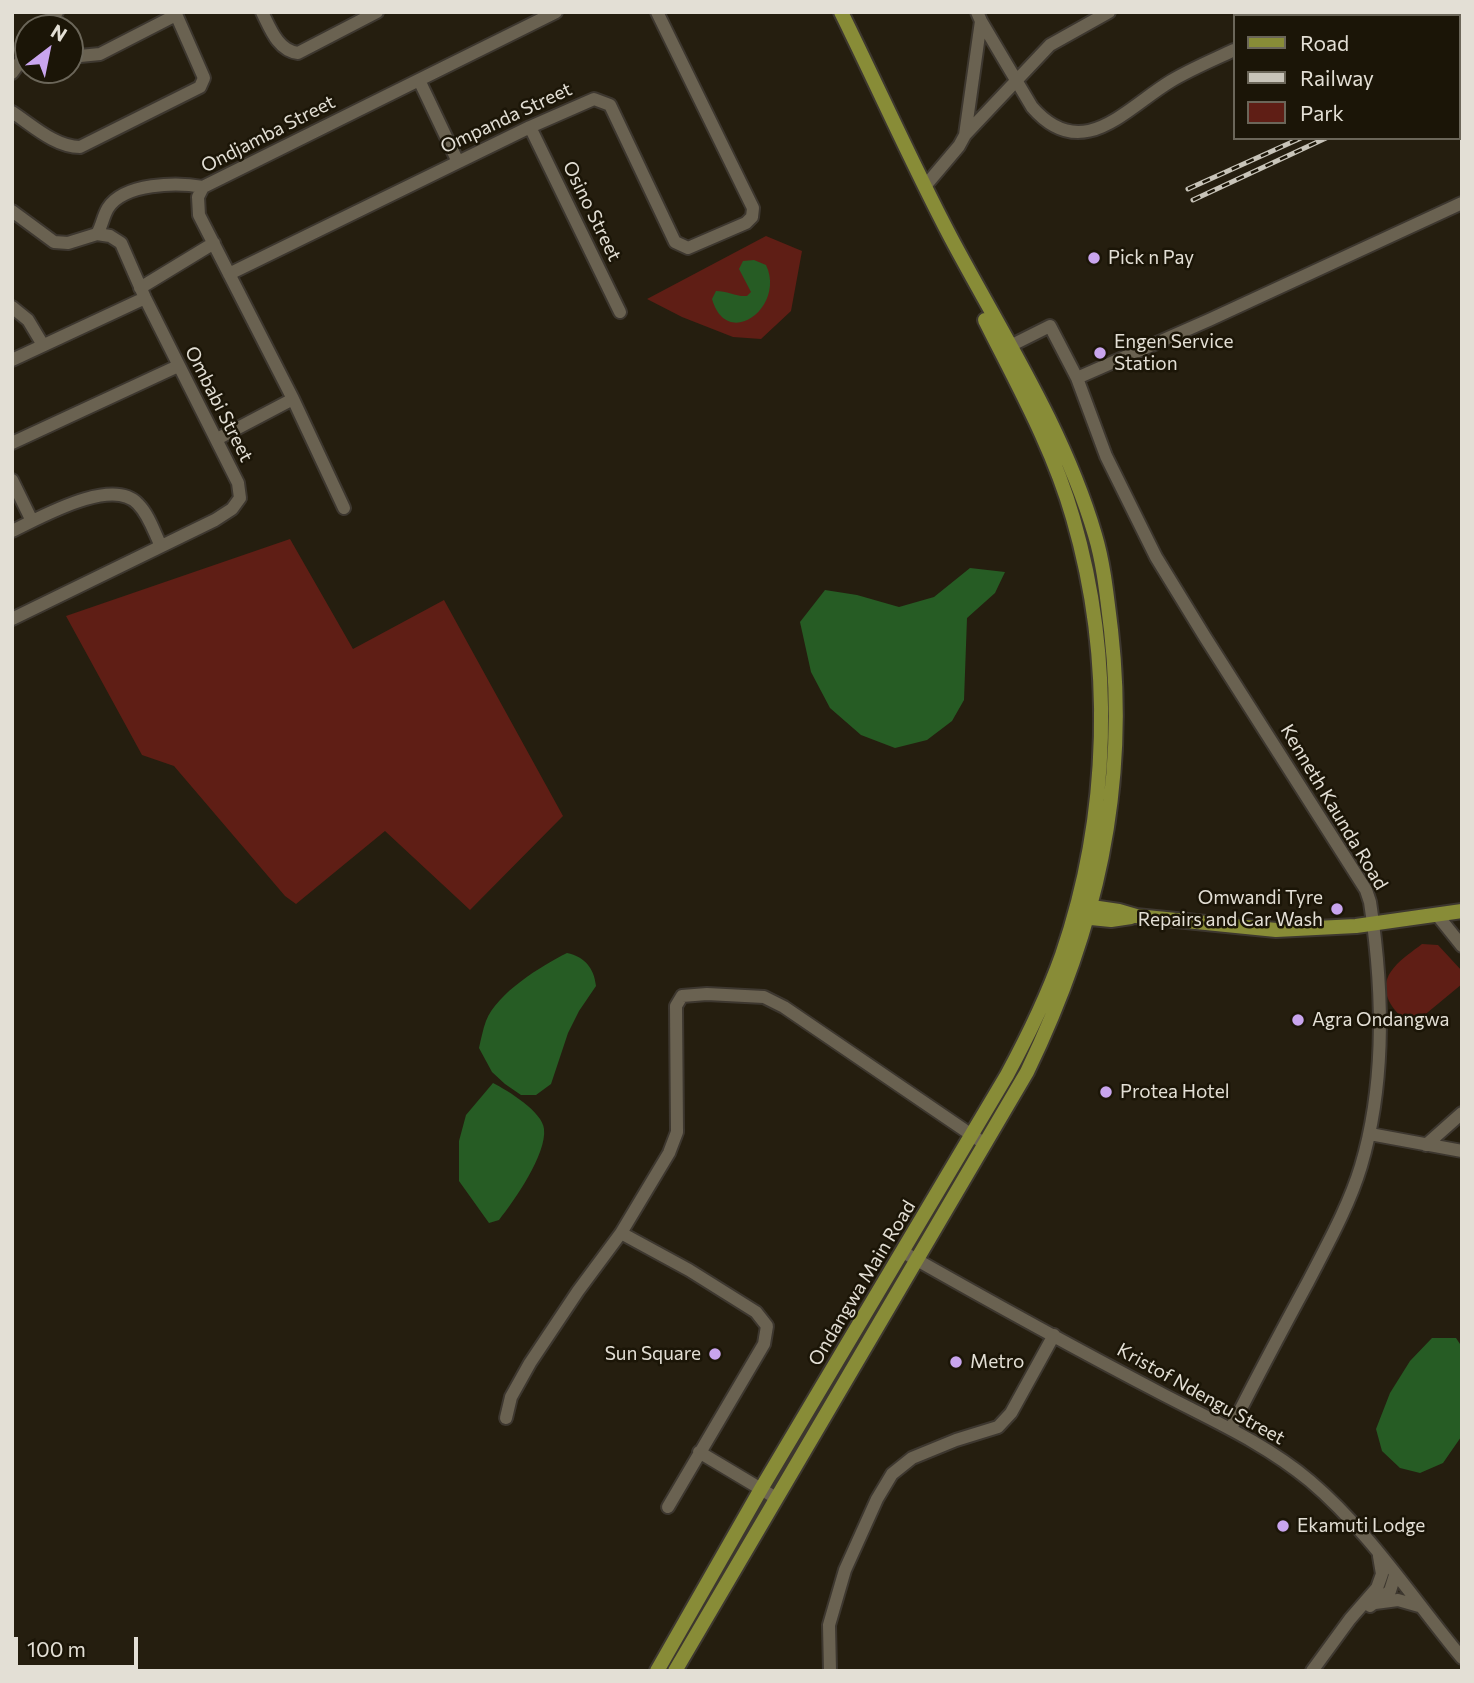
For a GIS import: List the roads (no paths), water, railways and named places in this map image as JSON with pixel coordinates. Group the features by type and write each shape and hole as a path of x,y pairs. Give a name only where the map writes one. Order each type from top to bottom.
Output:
{"main road":[{"path":"841,12 1005,349"},
{"name":"Ondangwa Main Road","path":"657,1671 761,1489 972,1136 1027,1037 1062,955 1074,910 1089,848 1097,796 1101,742 1097,647 1083,558 1073,517 1054,463 1005,349"},
{"name":"Ondangwa Main Road","path":"675,1671 1027,1072 1072,970 1090,913 1105,841 1115,738 1115,688 1108,608 1100,556 1086,508 1058,441 1005,349"},
{"path":"1074,910 1111,920 1136,916 1276,930 1356,926 1462,911"}],"street":[{"path":"262,12 280,44 292,53 298,53 352,18 377,12"},
{"name":"Ondjamba Street","path":"344,508 293,399 199,215 198,197 203,187 556,12"},
{"name":"Ompanda Street","path":"229,274 530,127 594,99 610,105 675,243 688,248 746,223 752,217 752,208 657,12"},
{"path":"926,185 965,135 1050,44 1109,12"},
{"path":"12,112 55,141 68,147 80,147 200,87 204,78 176,14 100,54 84,56"},
{"path":"965,135 979,17"},
{"path":"979,17 1032,107 1043,119 1056,127 1075,131 1109,125 1172,81 1232,51"},
{"path":"419,79 458,162"},
{"name":"Osino Street","path":"530,127 620,312"},
{"path":"12,212 54,242 68,243 97,234 107,209 126,194 162,184 203,187"},
{"path":"1077,378 1462,203"},
{"name":"Ombabi Street","path":"12,619 215,520 232,509 240,498 237,483 217,439 178,366 121,243 110,236 97,234"},
{"path":"12,360 143,293 214,243"},
{"path":"12,307 28,320 43,345"},
{"name":"Kenneth Kaunda Road","path":"1005,349 1050,326 1077,378 1106,457 1156,557 1366,890 1374,923 1379,1042 1370,1134 1345,1208 1231,1428"},
{"path":"12,443 178,366"},
{"path":"217,439 293,399"},
{"path":"12,480 32,522"},
{"path":"12,531 93,496 126,496 137,502 161,546"},
{"path":"1438,916 1462,946"},
{"path":"506,1418 511,1396 530,1363 621,1233 669,1153 677,1132 676,1006 682,996 707,994 764,997 784,1007 985,1144"},
{"path":"1426,1145 1462,1113"},
{"path":"1370,1134 1462,1151"},
{"path":"621,1233 689,1270 757,1312 767,1326 764,1344 668,1507"},
{"name":"Kristof Ndengu Street","path":"903,1252 1164,1395 1231,1428 1291,1466 1346,1516 1462,1658"},
{"path":"830,1671 829,1625 845,1570 877,1499 892,1474 912,1458 998,1427 1011,1413 1054,1335"},
{"path":"699,1452 776,1498"},
{"path":"1312,1671 1350,1619 1377,1588 1382,1574 1379,1555"},
{"path":"1350,1619 1392,1588 1395,1575"},
{"path":"1375,1603 1398,1600 1419,1606"}],"railway":[{"path":"1188,189 1297,140"},
{"path":"1193,200 1322,140"}],"place":[{"name":"Pick n Pay","path":"1094,258"},
{"name":"Engen Service Station","path":"1100,353"},
{"name":"Omwandi Tyre Repairs and Car Wash","path":"1337,909"},
{"name":"Agra Ondangwa","path":"1298,1020"},
{"name":"Protea Hotel","path":"1106,1092"},
{"name":"Sun Square","path":"715,1354"},
{"name":"Metro","path":"956,1362"},
{"name":"Ekamuti Lodge","path":"1283,1526"}]}
